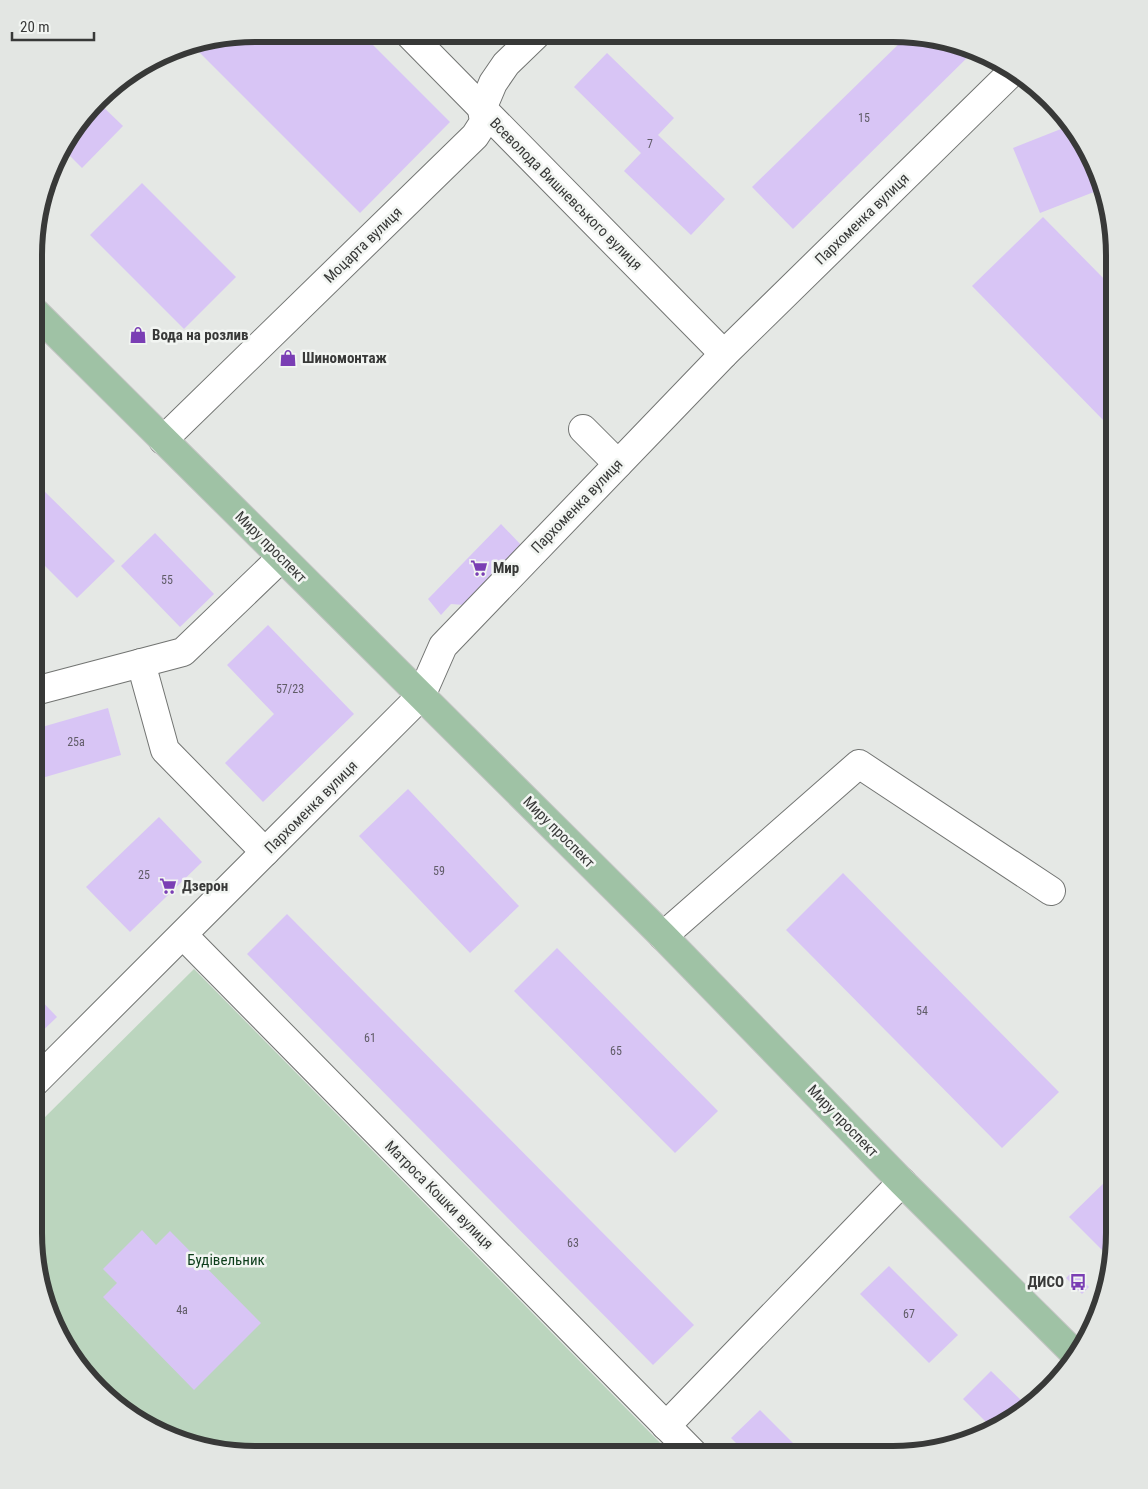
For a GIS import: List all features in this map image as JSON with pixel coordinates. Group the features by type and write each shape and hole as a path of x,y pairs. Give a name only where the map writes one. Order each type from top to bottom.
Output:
{"main road":[{"name":"Миру проспект","path":"42,319 663,936 902,1182 1071,1350"}],"street":[{"name":"Всеволода Вишневського вулиця","path":"417,42 724,354"},
{"name":"Моцарта вулиця","path":"163,440 475,136 484,122 482,109 493,83 506,64 529,42"},
{"name":"Пархоменка вулиця","path":"42,1075 421,696 443,646 724,354 1008,76"},
{"path":"583,429 618,464"},
{"path":"42,689 183,652 281,558"},
{"path":"141,663 164,750 265,852"},
{"path":"663,936 859,764 1051,891"},
{"name":"Матроса Кошки вулиця","path":"183,935 685,1446"},
{"path":"666,1426 902,1182"}],"green space":[{"name":"Будівельник","path":"194,969 663,1446 241,1446 200,1439 161,1425 126,1403 95,1374 78,1352 64,1328 50,1289 44,1262 42,1234 42,1120"}],"building":[{"path":"255,42 370,42 450,122 360,213 198,51 227,44"},
{"path":"900,43 921,44 968,57 793,229 752,187"},
{"path":"607,53 674,118 658,135 725,199 691,235 624,171 641,153 574,87"},
{"path":"103,107 123,126 82,168 68,154 86,126"},
{"path":"1063,128 1084,161 1095,191 1040,213 1013,148"},
{"path":"142,183 236,277 184,329 90,235"},
{"path":"1043,217 1106,281 1106,423 972,286"},
{"path":"42,489 115,561 77,598 42,563"},
{"name":"Мир","path":"501,524 522,546 464,605 451,604 441,615 428,599"},
{"path":"155,533 214,594 180,627 121,566"},
{"path":"268,625 354,714 263,802 225,763 274,714 227,665"},
{"path":"108,708 121,755 42,778 42,727"},
{"path":"408,789 519,906 470,953 359,836"},
{"path":"159,817 202,862 130,932 86,887"},
{"path":"843,873 1059,1092 1002,1148 786,930"},
{"path":"287,914 694,1325 653,1365 247,954"},
{"path":"557,948 718,1111 675,1153 514,991"},
{"path":"42,1001 57,1017 42,1031"},
{"path":"1106,1181 1105,1253 1069,1217"},
{"path":"142,1230 156,1245 170,1231 261,1323 194,1390 103,1297 117,1283 103,1269"},
{"path":"889,1266 958,1335 929,1363 860,1294"},
{"name":"ДИСО","path":"1073,1271 1089,1287 1082,1294 1066,1278"},
{"path":"991,1371 1023,1402 988,1424 963,1399"},
{"path":"760,1410 796,1446 739,1446 731,1438"}],"place":[{"name":"Вода на розлив","path":"138,335"},
{"name":"Шиномонтаж","path":"288,358"},
{"name":"Мир","path":"479,568"},
{"name":"Дзерон","path":"168,886"},
{"name":"ДИСО","path":"1078,1282"}]}
